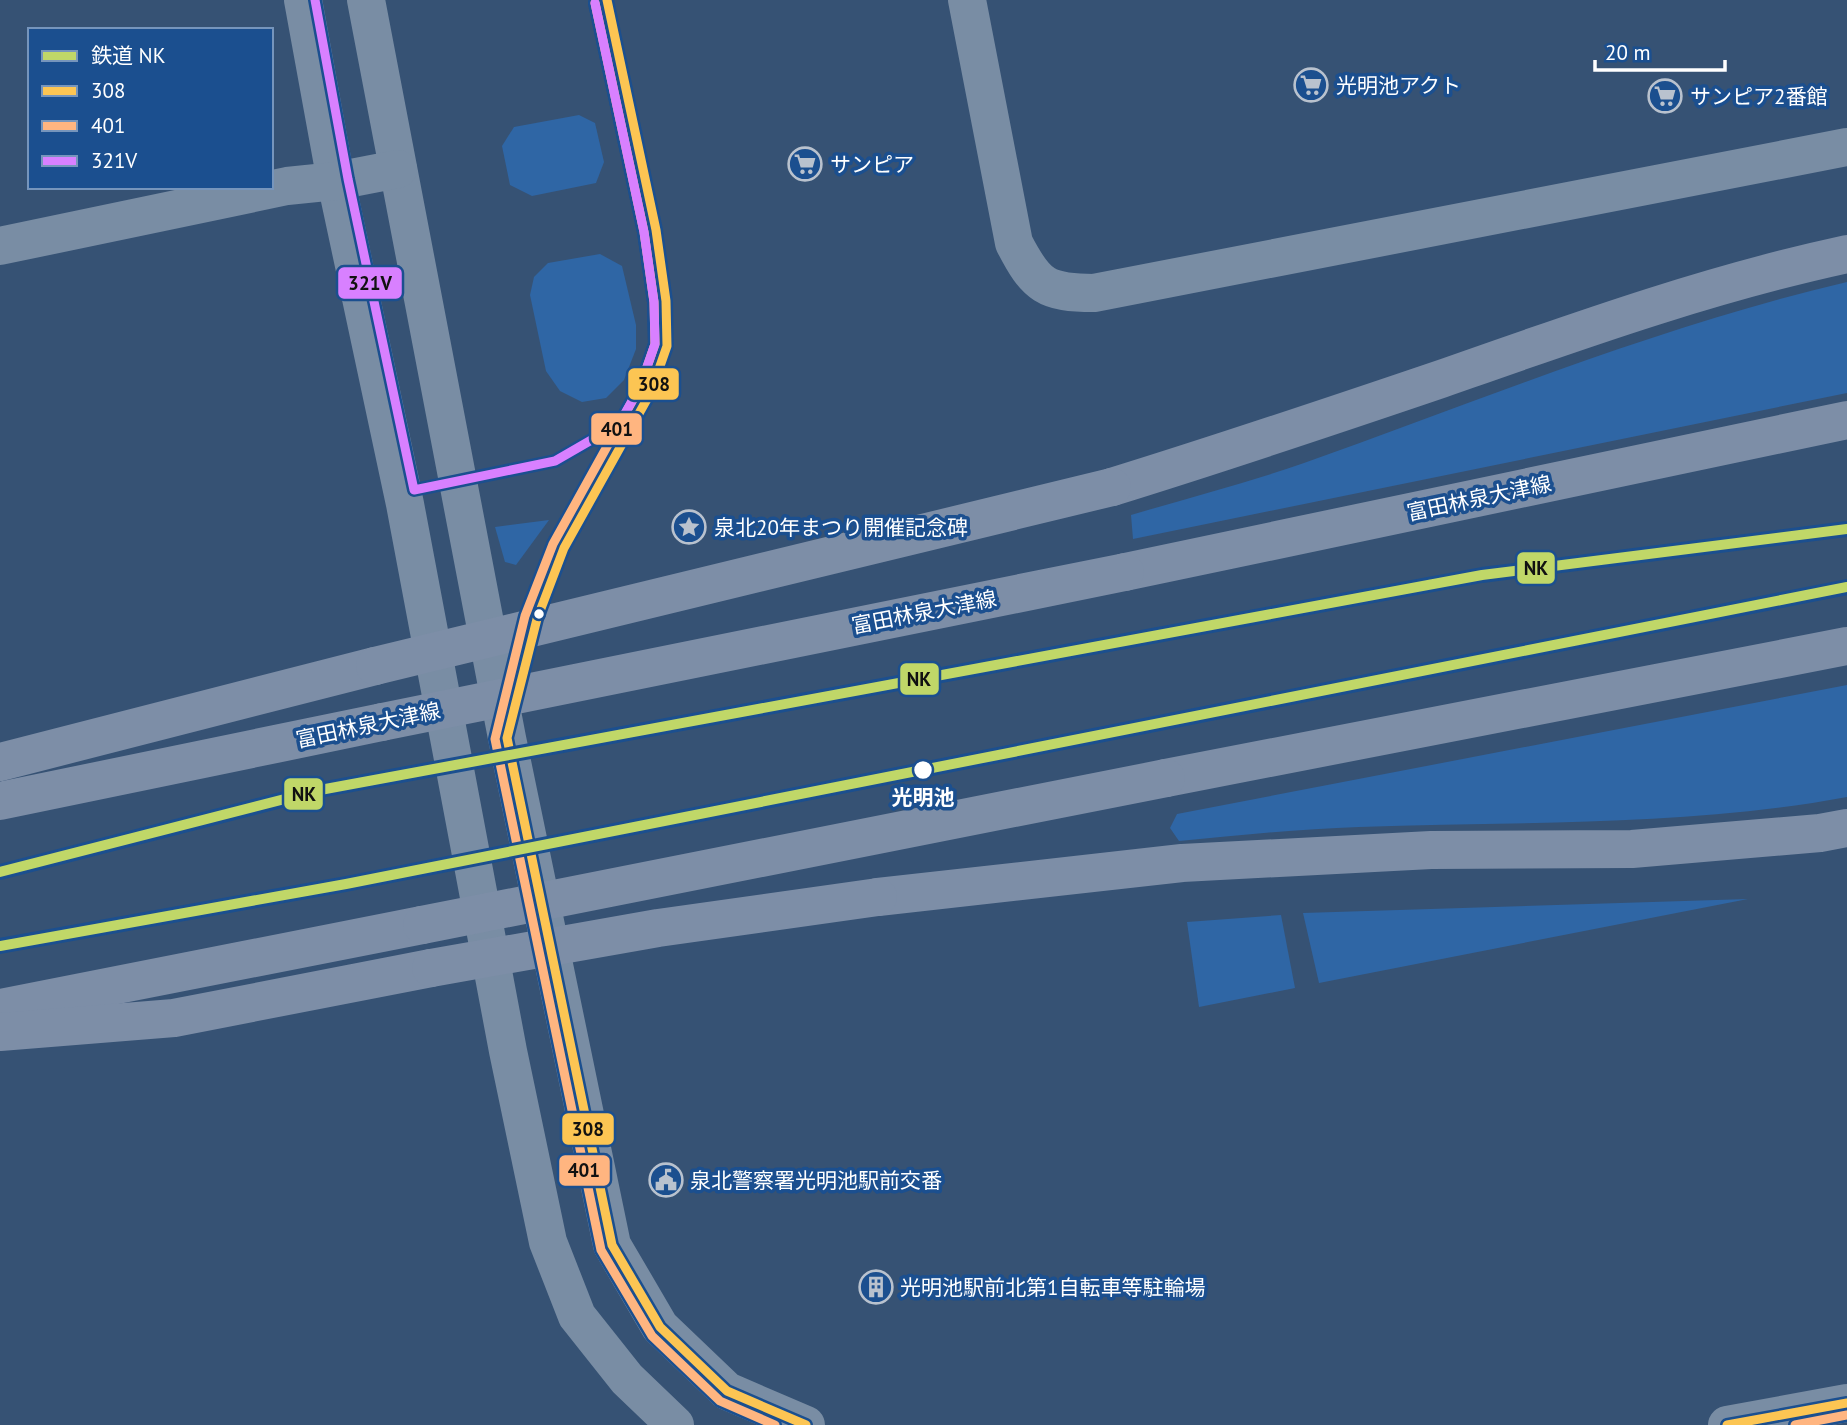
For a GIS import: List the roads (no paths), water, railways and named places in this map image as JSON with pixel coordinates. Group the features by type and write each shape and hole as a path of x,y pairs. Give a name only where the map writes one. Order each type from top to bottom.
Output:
{"main road":[{"path":"0,762 375,666 1112,487 1272,437 1643,308 1781,268 1847,254"},
{"name":"富田林泉大津線","path":"0,801 1125,572 1847,420"},
{"path":"0,1007 1847,646"},
{"path":"0,1032 174,1018 432,968 672,926 878,897 1182,863 1431,850 1632,849 1820,833 1847,828"}],"street":[{"path":"303,0 337,181 402,491 508,1051 548,1242 578,1316 627,1380 675,1425"},
{"path":"366,0 515,779 612,1245 660,1327 727,1391 806,1425"},
{"path":"967,0 1014,243 1030,274 1061,293 1094,293 1847,147"},
{"path":"273,189 337,181 398,169"},
{"path":"0,246 273,189"},
{"path":"1727,1425 1847,1403"}],"rail line":[{"name":"NK","path":"0,872 320,790 1482,575 1847,529"},
{"name":"NK","path":"0,946 346,884 1847,587"}],"place":[{"name":"光明池アクト","path":"1311,85"},
{"name":"サンピア2番館","path":"1665,96"},
{"name":"サンピア","path":"805,164"},
{"name":"泉北20年まつり開催記念碑","path":"689,527"},
{"name":"光明池","path":"923,770"},
{"name":"泉北警察署光明池駅前交番","path":"666,1180"},
{"name":"光明池駅前北第1自転車等駐輪場","path":"876,1287"}]}
